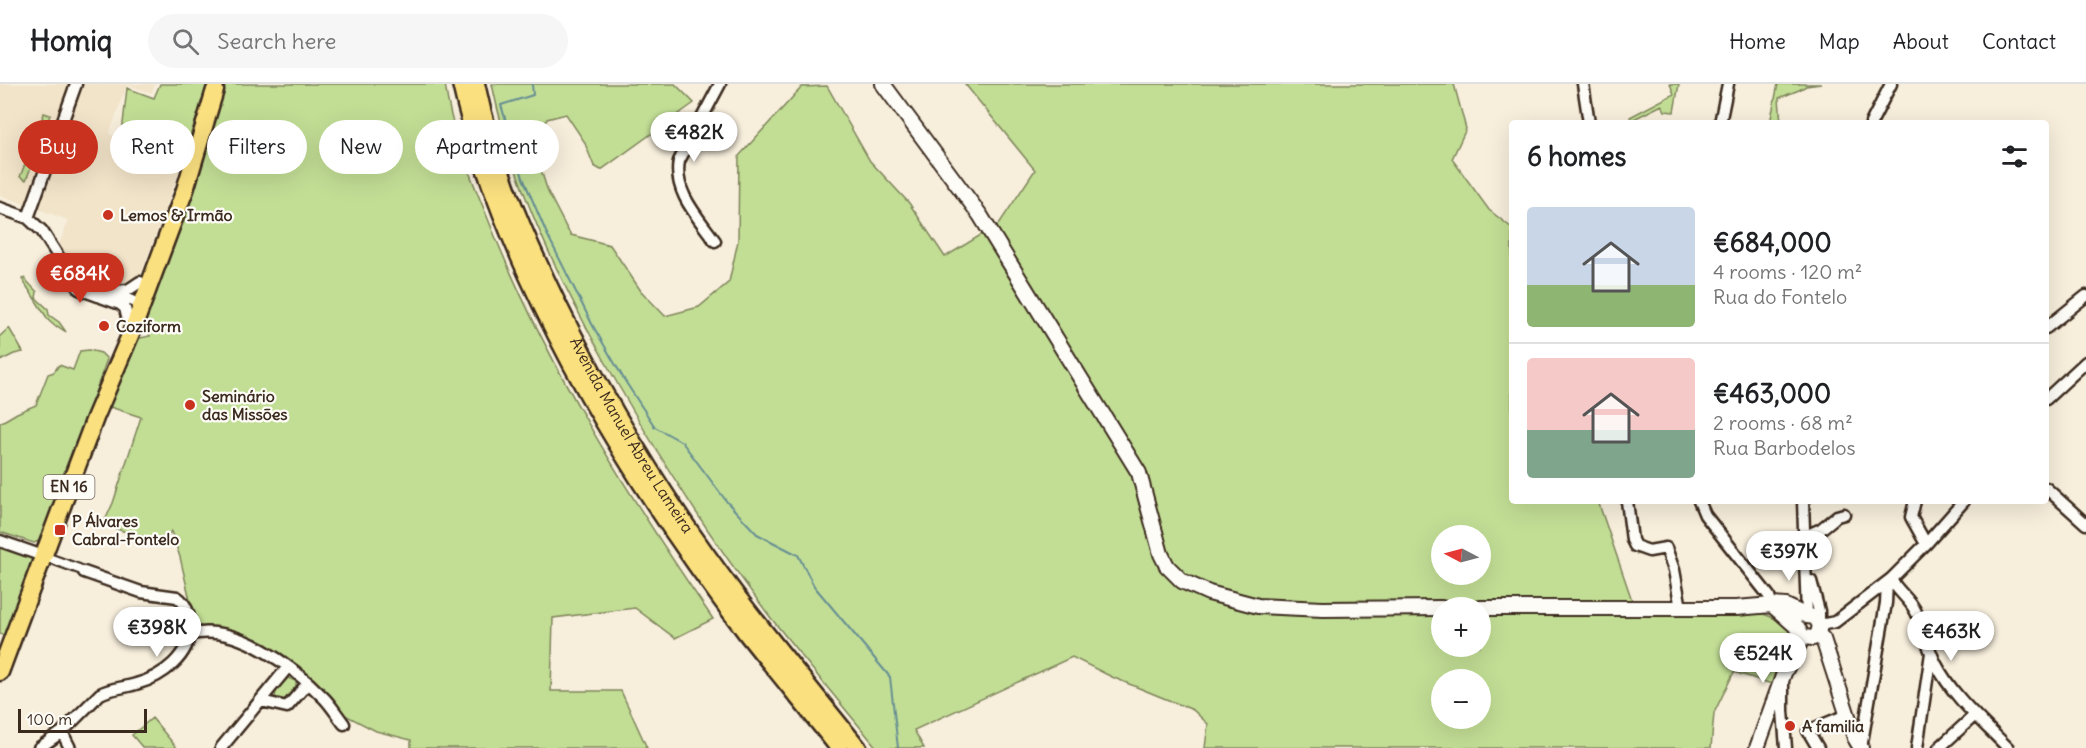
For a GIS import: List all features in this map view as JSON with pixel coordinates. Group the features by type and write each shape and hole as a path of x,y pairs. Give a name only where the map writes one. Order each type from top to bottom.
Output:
{"main road":[{"name":"Avenida Manuel Abreu Lameira","path":"461,84 476,146 501,213 554,331 599,412 681,542 749,636 839,748"},
{"name":"Avenida Manuel Abreu Lameira","path":"476,84 490,145 515,212 564,316 608,400 693,535 738,599 858,748"},
{"name":"EN 16","path":"163,234 172,195 216,87"},
{"name":"EN 16","path":"0,672 95,418 126,345 144,285 163,234 185,190 216,87"},
{"name":"EN 16","path":"95,418 127,308 144,285"},
{"path":"126,345 128,330 136,307 127,308"}],"street":[{"path":"28,218 76,84"},
{"path":"715,241 683,194 677,171 679,160 720,84"},
{"path":"883,84 980,215 1139,473 1161,554 1167,566 1182,581 1209,593 1258,606 1323,609 1431,608"},
{"path":"1582,84 1588,120"},
{"path":"1721,120 1728,84"},
{"path":"1873,120 1891,84"},
{"path":"0,208 28,218 42,231 80,289 127,308"},
{"path":"66,270 82,280 112,291 128,290 144,285"},
{"path":"112,291 127,308"},
{"path":"2049,326 2086,296"},
{"path":"2049,396 2086,362"},
{"path":"2049,491 2086,524"},
{"path":"1627,504 1632,540 1635,546 1649,551 1666,548 1674,570 1681,608"},
{"path":"1700,504 1705,515 1769,596 1772,605 1800,632 1813,638 1816,624"},
{"path":"1803,504 1803,537 1816,624 1855,738 1862,748"},
{"path":"1914,504 1912,519 1926,544"},
{"path":"1757,748 1800,632 1800,620 1816,624 1835,622 1889,580 1926,544 1961,504"},
{"path":"1803,537 1821,529 1837,516 1844,514"},
{"path":"0,541 141,592 177,597 187,610 190,625 184,649 167,669 145,681 107,690 100,694 62,732 39,748"},
{"path":"1793,609 1803,588 1806,564"},
{"path":"1889,580 1915,609 1931,653 1946,682 2008,748"},
{"path":"1862,748 1889,580"},
{"path":"1491,608 1736,608 1772,605 1793,609 1816,624"},
{"path":"189,635 203,632 241,639 266,652 325,699 344,724"},
{"path":"1917,748 1931,653"},
{"path":"221,748 288,668"},
{"path":"1784,673 1783,711 1786,748"},
{"path":"261,702 287,707 308,684"},
{"path":"1939,748 1975,715"},
{"path":"1818,748 1809,731 1847,716"},
{"path":"62,732 70,748"}],"shaded area":[{"path":"0,84 155,84 152,93 127,85 114,120 110,120 110,174 178,174 138,282 122,286 82,271 55,257 68,220 0,195"}],"green space":[{"path":"160,84 209,84 195,122 195,120 123,120 127,88 154,98"},
{"path":"226,84 445,84 452,120 415,120 415,174 470,174 509,268 560,372 648,522 713,619 675,638 635,608 553,618 551,691 621,691 647,748 411,748 411,740 376,731 341,713 268,649 240,634 203,628 195,622 180,557 171,531 164,543 103,525 113,503 141,417 107,406 136,339 150,336 143,313 207,136 207,174 307,174 307,120 213,120"},
{"path":"492,84 675,84 694,103 601,170 594,166 584,141 566,114 547,119 501,120"},
{"path":"965,84 1454,84 1466,129 1452,159 1489,210 1509,226 1509,504 1599,504 1637,615 1761,613 1781,621 1792,631 1775,685 1734,672 1714,713 1711,748 1205,748 1208,724 1193,710 1112,677 1072,657 914,730 924,748 877,748 771,618 698,516 653,445 611,373 560,275 517,174 542,174 548,192 571,235 610,245 641,291 665,316 699,307 729,282 738,241 739,156 802,87 827,86 870,161 909,203 945,257 999,224 1035,170"},
{"path":"1670,84 1679,84 1674,112 1665,111 1662,105 1632,120 1630,117 1674,94"},
{"path":"1778,84 1821,84 1806,86 1779,98 1781,120 1771,120"},
{"path":"44,113 50,115 48,120 41,120"},
{"path":"21,174 28,174 26,180 20,177"},
{"path":"24,278 37,292 36,298 48,309 49,315 59,322 66,332 49,321 22,279"},
{"path":"9,328 23,352 0,361 0,336"},
{"path":"89,350 101,353 107,359 41,540 34,543 0,532 0,423 36,405 48,374 54,372 59,365 73,370 80,351"},
{"path":"0,546 35,558 6,636 0,634"},
{"path":"288,678 296,681 296,688 285,701 275,699 276,690"},
{"path":"152,718 177,748 143,748 132,735"}],"waterway":[{"path":"532,84 533,95 501,105 523,178 546,232 593,326 655,427 682,442 727,502 757,534 798,555 814,586 890,677 898,748"}],"place":[{"name":"Lemos & Irmão","path":"108,215"},
{"name":"Coziform","path":"104,326"},
{"name":"Seminário das Missões","path":"190,405"},
{"name":"P Álvares Cabral-Fontelo","path":"60,530"},
{"name":"A familia","path":"1790,726"}]}
